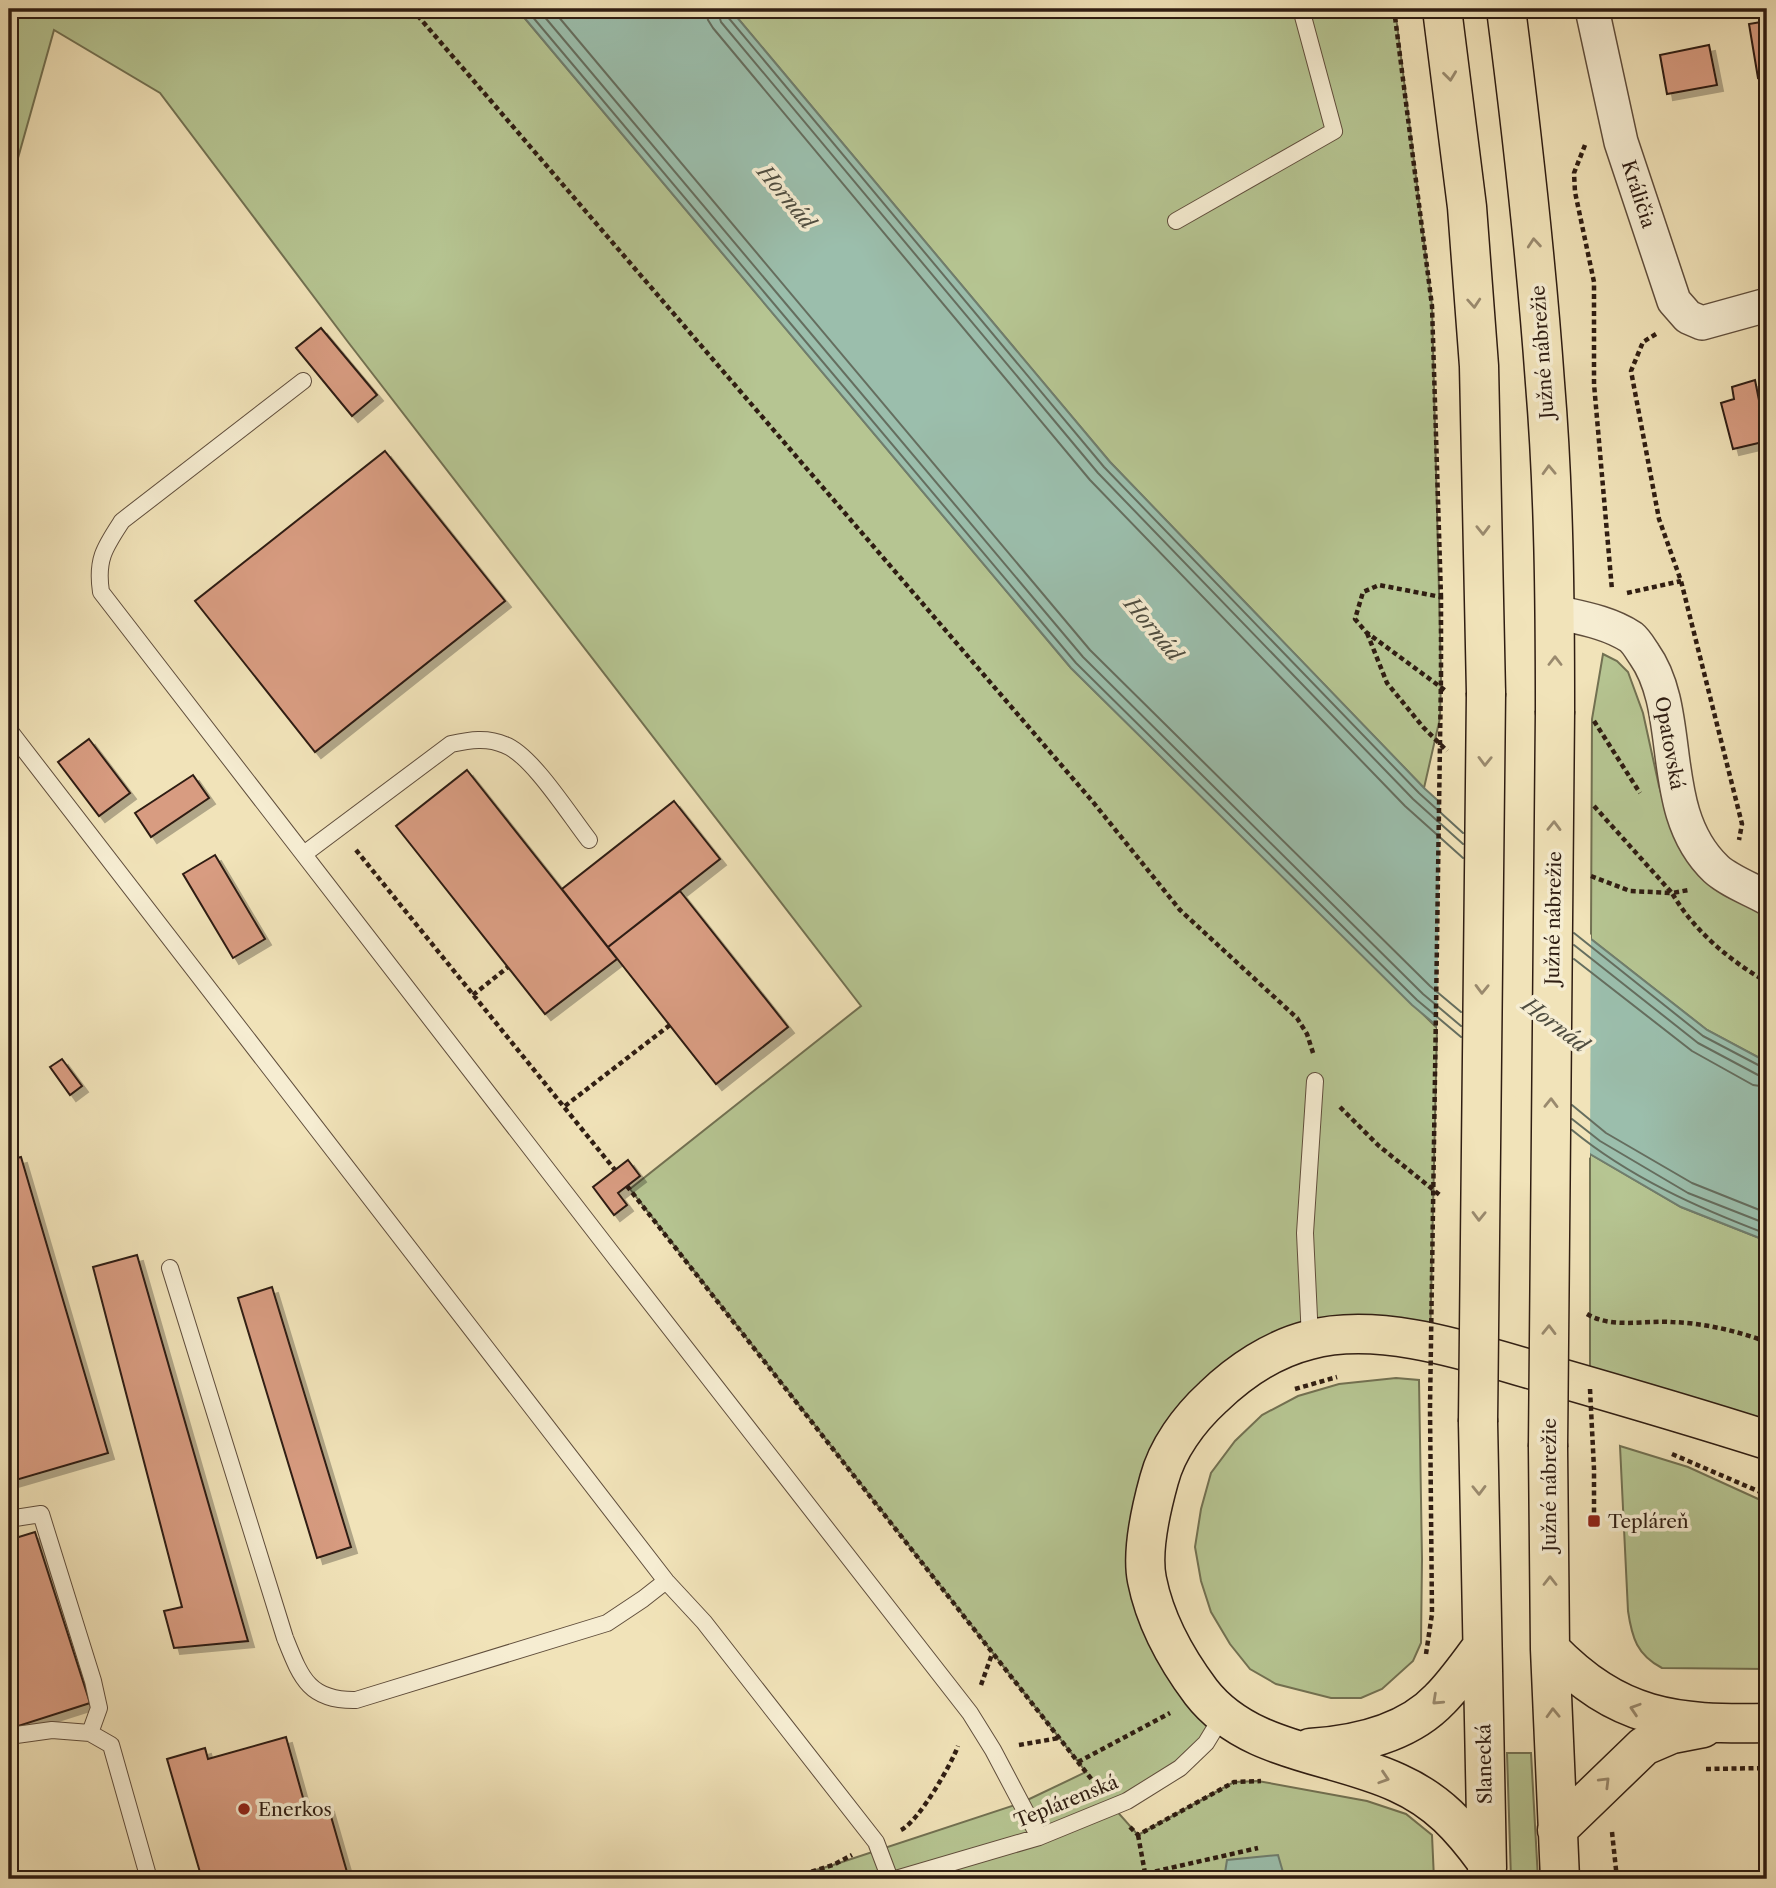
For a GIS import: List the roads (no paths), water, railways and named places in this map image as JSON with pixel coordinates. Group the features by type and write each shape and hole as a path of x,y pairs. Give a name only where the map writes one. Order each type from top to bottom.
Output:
{"highway":[{"path":"1296,1749 1370,1740 1408,1722 1438,1701 1481,1648 1478,1422 1486,693 1479,366 1467,207 1442,9"},
{"name":"Južné nábrežie","path":"1506,9 1530,198 1546,386 1555,612 1548,1447 1550,1649 1557,1830"},
{"path":"1487,1870 1458,1823 1432,1802 1398,1783 1258,1737 1213,1705 1181,1665 1159,1619 1146,1577 1148,1518 1162,1467 1194,1415 1224,1387 1263,1359 1310,1339 1356,1335 1387,1336 1450,1346 1767,1440"},
{"name":"Slanecká","path":"1481,1648 1487,1870"},
{"path":"1550,1649 1571,1671 1627,1707 1677,1720 1726,1724 1767,1723"},
{"path":"1560,1879 1557,1830 1644,1746 1672,1734 1726,1724"}],"street":[{"name":"Králičia","path":"1592,9 1621,142 1674,301 1688,317 1702,323 1755,309"},
{"name":"Opatovská","path":"1555,612 1604,623 1634,639 1654,668 1664,701 1675,781 1685,817 1699,847 1717,870 1767,898"}],"lane":[{"path":"1176,221 1334,131 1301,9"},
{"path":"303,381 122,520 103,551 99,574 101,592 970,1713 993,1750 1038,1837"},
{"path":"9,730 666,1581 704,1622 876,1842 893,1879"},
{"path":"304,854 451,744 475,738 506,745 525,758 589,840"},
{"path":"1310,1339 1304,1233 1315,1081"},
{"path":"170,1268 285,1638 298,1671 307,1685 322,1696 337,1701 356,1700 607,1623 643,1600 666,1581"},
{"path":"9,1519 41,1514 93,1681 99,1708 90,1733"},
{"name":"Teplárenská","path":"893,1879 1038,1837 1127,1801 1180,1768 1206,1743 1213,1705"},
{"path":"9,1736 52,1730 90,1733 111,1745 149,1879"}],"water":[{"name":"Hornád","path":"517,9 730,9 1110,462 1424,788 1591,939 1707,1030 1767,1062 1767,1241 1681,1207 1590,1154 1412,1005 1071,668"},
{"path":"1278,1855 1285,1879 1224,1879 1227,1860"}],"place":[{"name":"Tepláreň","path":"1594,1521"},
{"name":"Enerkos","path":"244,1809"}]}
